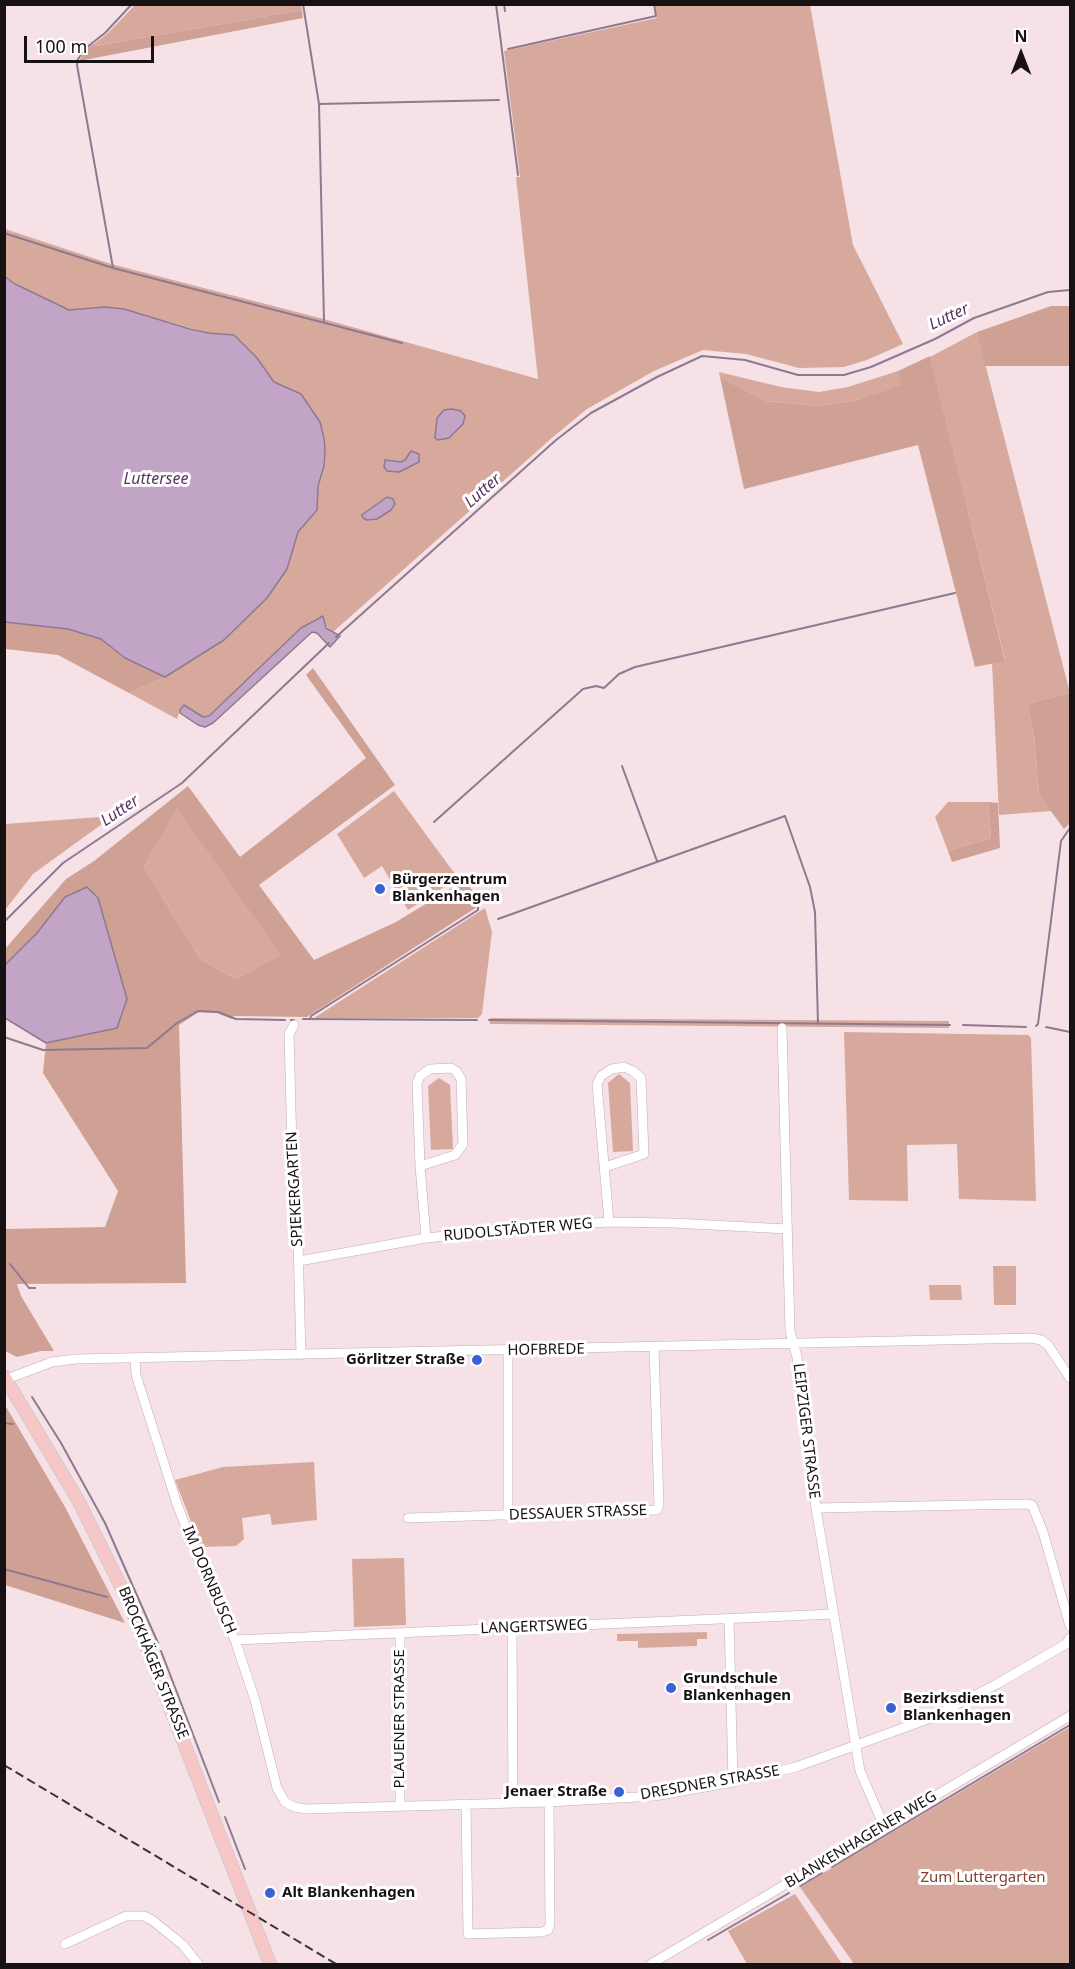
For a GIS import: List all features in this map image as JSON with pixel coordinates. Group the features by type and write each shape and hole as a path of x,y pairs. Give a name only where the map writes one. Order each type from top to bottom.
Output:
{"main road":[{"name":"BROCKHÄGER STRASSE","path":"5,1378 78,1500 130,1605 270,1965"}],"street":[{"name":"SPIEKERGARTEN","path":"294,1025 289,1034 301,1355"},
{"name":"LEIPZIGER STRASSE","path":"782,1028 789,1331 793,1343 816,1508 860,1771 884,1826"},
{"name":"RUDOLSTÄDTER WEG","path":"604,1167 644,1154 641,1078 624,1067 612,1069 601,1076 597,1083 604,1167 609,1222"},
{"name":"RUDOLSTÄDTER WEG","path":"420,1167 455,1155 463,1144 461,1079 459,1074 451,1068 430,1069 420,1076 417,1083 420,1167 426,1238"},
{"name":"RUDOLSTÄDTER WEG","path":"299,1261 426,1238 609,1222 787,1229"},
{"name":"HOFBREDE","path":"5,1378 52,1362 135,1358 1032,1338 1048,1345 1071,1378"},
{"name":"DESSAUER STRASSE","path":"408,1518 657,1510 659,1505 654,1348"},
{"path":"508,1351 508,1516"},
{"name":"IM DORNBUSCH","path":"135,1358 136,1375 174,1496 196,1554 235,1640 255,1700 277,1788 285,1802"},
{"path":"816,1508 1032,1505 1043,1532 1071,1626"},
{"name":"LANGERTSWEG","path":"235,1640 834,1614"},
{"path":"729,1618 733,1782"},
{"path":"512,1628 513,1803"},
{"name":"PLAUENER STRASSE","path":"400,1632 400,1805"},
{"name":"DRESDNER STRASSE","path":"285,1802 294,1807 306,1809 549,1802 654,1796 733,1782 796,1767 953,1708 1066,1644 1071,1638"},
{"name":"BLANKENHAGENER WEG","path":"651,1965 1071,1716"},
{"path":"466,1804 468,1934 548,1930 550,1924 549,1802"},
{"path":"65,1944 126,1916 144,1916 183,1945 198,1965"}],"green space":[{"path":"135,5 301,5 302,10 96,46 95,43"},
{"path":"655,5 810,5 853,245 903,344 867,360 844,367 799,368 746,354 703,350 654,371 587,409 333,632 317,618 301,628 209,716 203,717 187,707 180,710 177,719 129,693 165,677 287,569 298,532 317,510 318,486 324,466 324,438 301,394 274,382 257,358 208,333 124,309 105,307 69,310 15,284 5,276 5,229 111,264 320,318 538,379 516,177 520,177 504,51 657,18"},
{"path":"977,332 1070,693 1027,704 1034,735 1039,795 1051,811 999,815 992,663 1005,660 930,357"},
{"path":"898,371 902,385 853,401 819,406 766,401 720,377 719,372 781,387 819,392 848,387"},
{"path":"394,791 458,878 408,910 382,866 364,878 337,834"},
{"path":"948,802 988,802 991,838 948,851 935,817"},
{"path":"177,807 282,955 236,979 200,959 144,867"},
{"path":"100,817 102,824 33,874 5,910 5,824"},
{"path":"485,908 492,932 482,1014 478,1018 314,1018"},
{"path":"490,1018 949,1021 949,1028 490,1024"},
{"path":"844,1032 1028,1035 1031,1038 1036,1201 959,1199 957,1144 907,1145 908,1201 849,1200"},
{"path":"619,1074 630,1083 633,1151 613,1152 608,1083"},
{"path":"439,1078 450,1085 453,1149 431,1150 428,1086"},
{"path":"993,1266 1016,1266 1016,1305 994,1305"},
{"path":"929,1285 961,1285 962,1300 930,1300"},
{"path":"314,1462 317,1520 272,1525 270,1514 242,1518 244,1539 236,1546 201,1547 175,1480 223,1467"},
{"path":"404,1558 406,1625 354,1627 352,1559"},
{"path":"707,1632 707,1639 697,1639 697,1646 638,1648 638,1641 617,1641 617,1634"},
{"name":"Zum Luttergarten","path":"1070,1727 1070,1964 854,1964 800,1887"},
{"path":"795,1894 842,1964 747,1964 728,1931"}],"shaded area":[{"path":"302,10 303,18 79,61 87,48 95,43 96,46"},
{"path":"1051,306 1070,306 1070,366 985,366 977,332"},
{"path":"930,356 1005,661 975,667 918,445 744,489 720,377 766,401 819,406 853,401 901,385 898,371"},
{"path":"5,622 68,629 101,639 125,658 165,677 129,693 58,655 5,649"},
{"path":"313,668 395,785 259,885 314,960 396,922 465,880 476,896 477,907 307,1017 233,1016 232,1019 217,1013 199,1012 179,1025 186,1283 17,1284 21,1296 54,1351 41,1351 17,1357 5,1351 5,1229 105,1227 118,1191 43,1073 46,1043 117,1028 37,933 5,965 5,949 66,879 94,861 188,786 240,857 366,758 306,675","holes":["177,808 281,955 236,979 200,959 144,867"]},
{"path":"1070,693 1070,823 1064,829 1039,795 1034,735 1027,704"},
{"path":"988,802 998,803 1000,848 952,862 948,851 991,838"},
{"path":"5,1405 65,1507 125,1623 5,1585"}],"water":[{"name":"Luttersee","path":"4,276 15,284 69,310 105,307 124,309 190,329 234,335 257,358 274,382 301,394 320,422 325,450 324,466 318,486 317,510 298,532 287,569 267,598 224,640 165,677 125,658 101,639 68,629 5,622"},
{"path":"444,410 461,411 465,416 463,424 449,438 438,440 435,438 437,418"},
{"path":"411,451 419,454 419,462 399,472 387,471 384,467 385,460 401,462"},
{"path":"387,497 393,499 395,504 391,510 377,519 363,518 362,515"},
{"path":"323,616 326,628 340,636 330,647 317,633 312,632 213,723 205,727 180,713 184,705 203,717 209,716 301,628"},
{"path":"87,887 98,898 127,999 117,1028 46,1043 5,1018 5,965 37,933 65,897"}],"waterway":[{"path":"113,268 77,65 78,59 87,47 105,33 132,4"},
{"path":"303,4 319,104 324,321"},
{"path":"496,4 518,175"},
{"path":"504,4 505,11"},
{"path":"508,49 656,16 654,4"},
{"path":"319,104 499,100"},
{"path":"4,233 113,268 402,343"},
{"name":"Lutter","path":"336,637 556,440 591,413 657,377 702,356 745,360 798,375 844,375 871,367 935,339 974,318 1048,292 1070,290"},
{"path":"434,822 583,689 596,686 604,688 619,674 635,667 955,593"},
{"name":"Lutter","path":"4,922 63,863 182,783 329,643"},
{"path":"622,766 657,861"},
{"path":"498,919 785,816 810,887 815,912 818,1024"},
{"path":"1036,1026 1061,841 1070,828"},
{"path":"310,1019 311,1016 478,910 478,899"},
{"path":"4,1037 43,1050 147,1048 177,1023 198,1011 218,1012 236,1019 285,1020"},
{"path":"303,1019 477,1020"},
{"path":"489,1020 950,1025"},
{"path":"963,1025 1026,1027"},
{"path":"1046,1027 1070,1032"},
{"path":"10,1264 29,1288 35,1288"},
{"path":"32,1397 61,1443 105,1523 158,1643"},
{"path":"4,1423 13,1424"},
{"path":"4,1569 107,1597"},
{"path":"161,1651 219,1802"},
{"path":"832,1867 1070,1725"},
{"path":"225,1817 245,1869"},
{"path":"800,1886 822,1873"},
{"path":"708,1940 789,1893"}],"railway":[{"path":"4,1765 336,1964"}],"place":[{"name":"Bürgerzentrum Blankenhagen","path":"380,889"},
{"name":"Görlitzer Straße","path":"477,1360"},
{"name":"Grundschule Blankenhagen","path":"671,1688"},
{"name":"Bezirksdienst Blankenhagen","path":"891,1708"},
{"name":"Jenaer Straße","path":"619,1792"},
{"name":"Alt Blankenhagen","path":"270,1893"}]}
